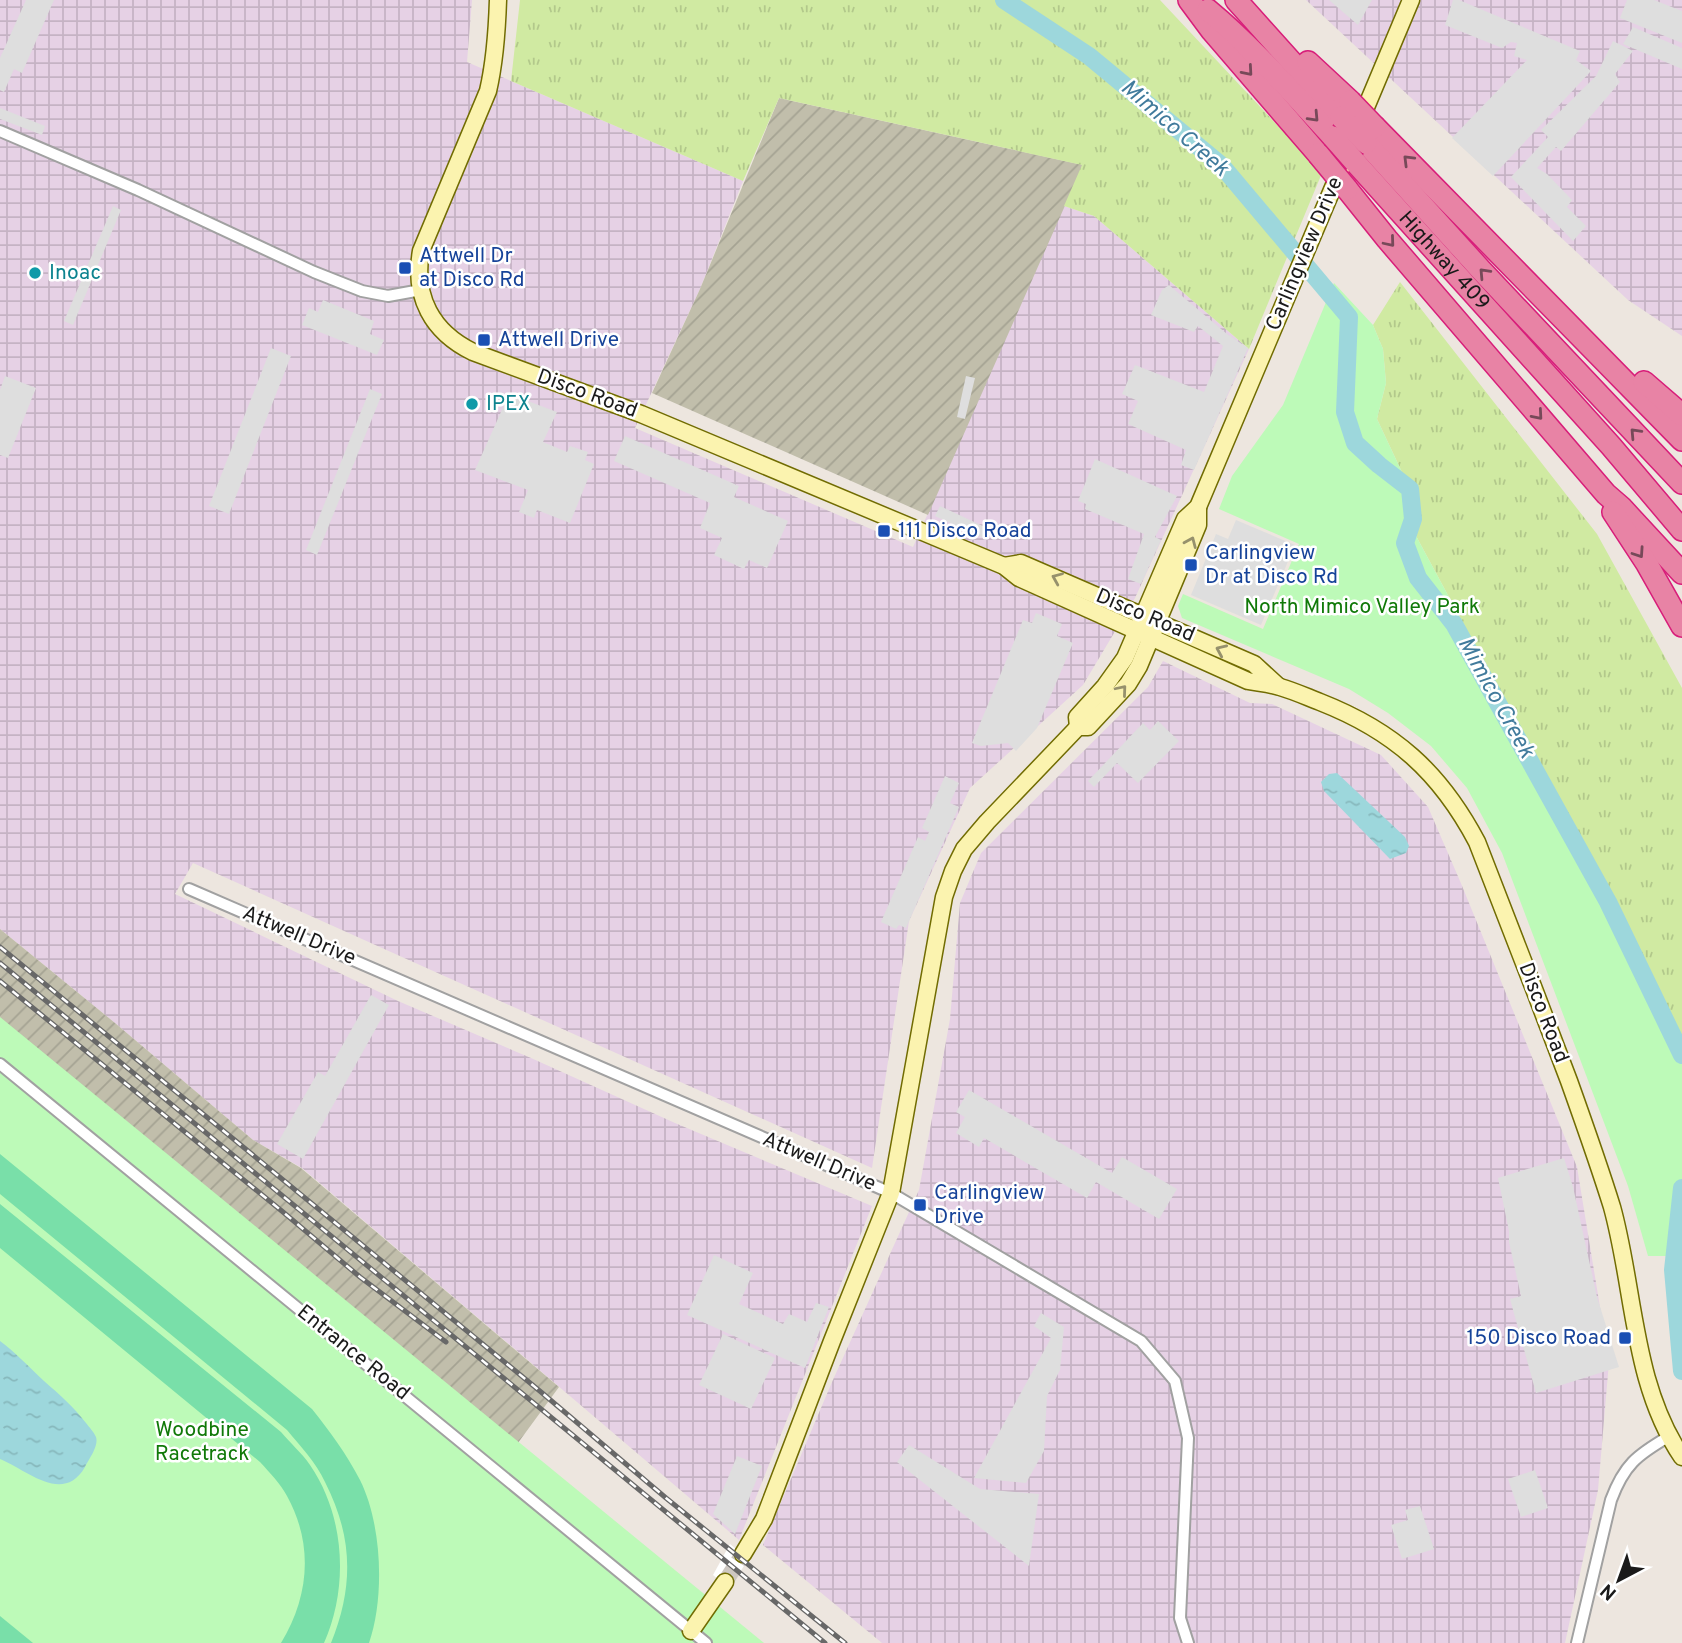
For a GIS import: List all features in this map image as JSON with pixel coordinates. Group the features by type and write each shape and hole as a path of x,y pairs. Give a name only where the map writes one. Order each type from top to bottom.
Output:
{"highway":[{"path":"1189,0 1387,239 1606,494 1682,573"},
{"name":"Highway 409","path":"1196,0 1264,62 1333,137 1611,446 1682,530"},
{"name":"Highway 409","path":"1239,0 1371,135 1481,270 1682,483"},
{"path":"1371,135 1682,415"},
{"path":"1490,243 1682,440"},
{"path":"1606,494 1614,514 1647,564 1682,626"}],"main road":[{"path":"421,290 421,251 488,91 497,39 498,0"},
{"name":"Carlingview Drive","path":"743,1554 764,1519 891,1193 944,897 953,871 964,849 987,821 1078,727 1077,717 1116,672 1143,635 1185,519 1198,507 1411,0"},
{"name":"Disco Road","path":"421,290 430,316 446,336 460,346 652,418 1004,566 1019,578 1248,681 1278,686 1364,721 1407,752 1448,795 1477,842 1601,1170 1618,1234 1651,1394 1668,1437 1682,1457"},
{"name":"Disco Road","path":"1004,566 1021,563 1150,618 1254,664 1278,686"},
{"path":"691,1631 725,1581"}],"street":[{"path":"0,131 362,291 388,296 421,290"},
{"name":"Attwell Drive","path":"189,889 891,1193 1140,1341 1175,1381 1188,1438 1180,1618 1188,1643"},
{"name":"Entrance Road","path":"0,1064 706,1643"},
{"path":"1577,1643 1611,1500 1618,1481 1625,1470 1647,1449 1668,1437"}],"shaded area":[{"path":"0,0 472,0 467,62 743,181 700,289 635,428 913,547 1064,206 1094,216 1249,349 1135,598 1083,685 970,788 909,921 872,1168 193,863 175,894 398,1001 872,1206 739,1540 302,1168 253,1140 0,929"},
{"path":"26,0 54,0 22,73 14,69 4,92 0,90 0,58"},
{"path":"1306,0 1682,0 1682,336 1628,300"},
{"path":"1329,0 1372,0 1358,25"},
{"path":"1453,0 1459,0 1580,51 1576,60 1591,71 1493,176 1452,138 1527,60 1514,56 1517,43 1511,42 1502,48 1445,25"},
{"path":"1627,0 1654,0 1682,11 1682,43 1620,18"},
{"path":"1633,27 1682,48 1682,69 1623,44"},
{"path":"1613,41 1633,51 1615,74 1620,82 1561,151 1556,147 1537,168 1547,174 1572,200 1567,207 1586,226 1573,241 1511,177 1548,137 1541,130 1596,76"},
{"path":"779,98 1083,165 928,515 652,393 700,289"},
{"path":"0,108 45,126 42,135 0,119"},
{"path":"113,206 121,210 73,325 64,321"},
{"path":"1169,285 1227,334 1248,348 1194,470 1181,465 1186,450 1128,424 1138,401 1122,394 1135,365 1204,392 1223,346 1198,326 1194,332 1151,315 1162,290"},
{"path":"323,300 374,321 370,334 384,340 377,355 302,325 309,308 318,312"},
{"path":"271,348 291,356 229,514 209,506"},
{"path":"5,376 36,388 8,458 0,455 0,390"},
{"path":"966,376 975,378 965,419 957,417"},
{"path":"370,389 382,394 317,555 306,550"},
{"path":"509,394 557,412 543,442 567,452 570,446 588,452 585,460 594,464 570,523 537,510 534,518 519,512 528,490 475,470"},
{"path":"625,436 739,486 734,497 788,521 767,568 749,560 744,569 714,555 722,538 700,528 710,503 614,461"},
{"path":"1095,459 1177,496 1155,537 1161,540 1141,584 1128,579 1144,534 1085,509 1086,504 1078,501"},
{"path":"940,506 987,528 983,538 935,516"},
{"path":"1236,520 1295,545 1261,625 1191,595 1216,534 1228,539"},
{"path":"1036,613 1062,624 1057,636 1073,643 1037,728 1016,751 1008,743 981,746 972,743 1023,620 1032,623"},
{"path":"1163,661 1250,703 1272,704 1381,755 1428,807 1460,881 1577,1167 1609,1362 1598,1490 1565,1643 882,1643 763,1545 832,1382 919,1190 950,1019 960,903 981,853 1148,687"},
{"path":"1158,721 1179,741 1138,783 1117,763 1094,787 1088,781 1143,723 1150,730"},
{"path":"945,776 959,783 950,803 959,807 906,928 899,925 896,929 881,922 918,837 925,841 929,832 922,828"},
{"path":"0,929 253,1140 301,1168 559,1387 457,1526 0,1145"},
{"path":"371,995 389,1005 303,1159 277,1144 318,1072 325,1076"},
{"path":"969,1090 1112,1173 1122,1157 1177,1189 1159,1219 1096,1182 1087,1198 984,1138 979,1147 956,1133 965,1117 956,1112"},
{"path":"1564,1158 1597,1297 1619,1367 1536,1393 1510,1299 1521,1296 1498,1178"},
{"path":"714,1255 753,1273 739,1304 783,1324 789,1314 807,1322 816,1303 829,1307 805,1368 687,1315"},
{"path":"1041,1313 1064,1327 1060,1370 1047,1396 1044,1451 1026,1483 974,1478 1051,1338 1034,1326"},
{"path":"723,1334 775,1358 751,1409 699,1385"},
{"path":"909,1445 980,1489 1039,1494 1029,1566 897,1462"},
{"path":"737,1456 762,1466 735,1534 713,1514"},
{"path":"1535,1470 1548,1508 1521,1517 1508,1479"},
{"path":"1420,1506 1434,1549 1402,1559 1391,1525 1408,1520 1405,1510"}],"green space":[{"path":"520,0 1160,0 1322,173 1249,349 1094,216 1064,206 1082,165 779,98 743,181 511,81"},
{"path":"1400,282 1597,534 1682,688 1682,1052 1513,716 1415,534 1408,485 1377,419 1386,383 1383,349 1373,325"},
{"name":"North Mimico Valley Park","path":"1334,283 1373,325 1383,349 1386,383 1377,419 1408,485 1415,534 1513,716 1525,742 1514,738 1525,762 1682,1055 1682,1197 1675,1209 1671,1256 1648,1256 1628,1186 1502,853 1467,788 1431,746 1388,713 1349,689 1182,618 1178,606 1183,594 1263,629 1299,544 1219,509 1232,476 1283,405"},
{"name":"Woodbine Racetrack","path":"0,1017 764,1643 0,1643"},
{"path":"0,1154 312,1409 326,1426 360,1480 373,1518 379,1583 369,1643 331,1643 344,1602 347,1582 345,1542 334,1502 312,1461 287,1430 0,1194"},
{"path":"0,1204 281,1432 307,1461 322,1485 330,1506 339,1552 337,1599 324,1643 281,1643 298,1608 305,1571 296,1514 281,1487 260,1462 0,1248"},
{"path":"0,1616 33,1643 0,1643"}],"water":[{"path":"1337,773 1405,837 1409,846 1406,853 1390,859 1324,791 1321,782 1329,774"},
{"path":"0,1341 71,1406 96,1437 95,1448 76,1478 56,1484 44,1481 0,1459"}],"pier":[{"path":"730,1544 748,1559 730,1589 713,1575"}],"waterway":[{"name":"Mimico Creek","path":"1004,0 1089,56 1222,166 1349,317 1345,412 1355,443 1410,489 1413,519 1405,543 1418,578 1454,624 1608,902 1682,1055"},
{"name":"Mimico Creek","path":"1682,1188 1673,1270 1682,1371"}],"tunnel":[{"path":"725,1582 743,1554"}],"railway":[{"path":"0,947 845,1643"},
{"path":"0,963 825,1643"},
{"path":"0,981 360,1277 446,1342"}],"place":[{"name":"Attwell Dr at Disco Rd","path":"405,268"},
{"name":"Inoac","path":"35,273"},
{"name":"Attwell Drive","path":"484,340"},
{"name":"IPEX","path":"472,404"},
{"name":"111 Disco Road","path":"884,531"},
{"name":"Carlingview Dr at Disco Rd","path":"1191,565"},
{"name":"Carlingview Drive","path":"920,1205"},
{"name":"150 Disco Road","path":"1625,1338"}]}
